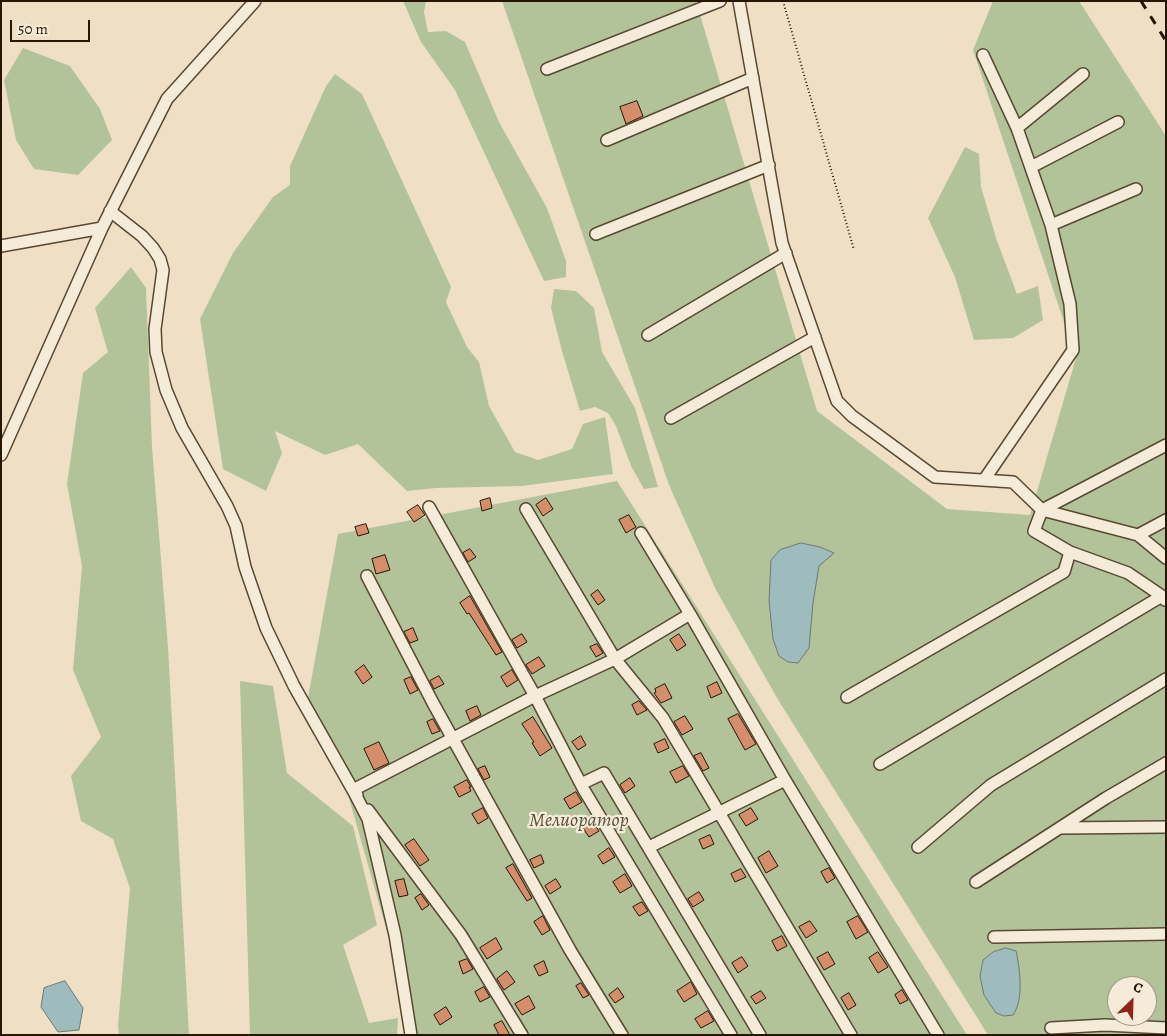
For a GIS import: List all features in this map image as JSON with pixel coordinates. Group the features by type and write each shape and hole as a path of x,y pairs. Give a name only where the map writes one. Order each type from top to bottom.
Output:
{"street":[{"path":"1,455 102,228 167,99 255,1"},
{"path":"547,69 720,1"},
{"path":"740,1 782,243 837,401 852,416 935,477 1013,482 1042,510 1138,535 1166,558"},
{"path":"983,55 1018,128 1051,225 1070,304 1074,350 984,480"},
{"path":"1018,128 1083,74"},
{"path":"607,140 753,78"},
{"path":"1031,167 1118,122"},
{"path":"596,234 769,165"},
{"path":"1051,225 1136,189"},
{"path":"110,212 142,236 160,259 163,270 154,329 156,352 166,390 182,428 227,506 236,526 245,567 266,628 294,686 368,819 395,935 411,1035"},
{"path":"1,246 102,228"},
{"path":"648,335 786,253"},
{"path":"671,418 815,337"},
{"path":"880,764 1164,598 1128,573 1070,552 1034,531 1042,510 1166,444"},
{"path":"429,507 535,696 581,784 731,1035"},
{"path":"526,509 615,659 663,718 851,1035"},
{"path":"1138,535 1166,520"},
{"path":"640,533 690,614 785,780 938,1035"},
{"path":"847,697 1064,572 1070,552"},
{"path":"367,576 433,703 570,950 622,1035"},
{"path":"353,790 535,696 615,659 690,614"},
{"path":"918,848 991,785 1166,679"},
{"path":"976,882 1166,763"},
{"path":"581,784 604,773 760,1035"},
{"path":"649,847 785,780"},
{"path":"353,790 461,935 522,1035"},
{"path":"1060,828 1166,827"},
{"path":"994,937 1166,934"},
{"path":"1050,1028 1105,1025 1166,1028"}],"path":[{"path":"783,1 854,250"}],"green space":[{"path":"403,1 426,1 424,12 428,32 446,31 465,42 499,122 547,208 566,261 566,277 544,281 455,90 421,42"},
{"path":"502,1 696,1 817,411 947,509 1030,515 1076,358 973,50 993,1 1079,1 1166,136 1166,1035 988,1035 777,698 716,590 669,485"},
{"path":"23,48 70,66 100,109 112,140 78,175 34,169 16,140 4,80"},
{"path":"335,74 362,94 451,287 446,302 467,347 479,362 489,406 515,452 538,460 572,449 583,424 605,417 613,474 522,486 436,488 407,491 358,444 325,455 275,431 282,453 266,491 223,469 200,319 233,253 273,197 290,185 290,166 326,86"},
{"path":"965,147 979,154 981,187 997,241 1017,294 1038,286 1043,320 1013,338 974,340 955,277 928,218"},
{"path":"131,267 146,288 152,447 168,647 189,1035 119,1035 118,1026 130,888 113,839 81,821 71,776 101,737 73,670 82,566 67,484 83,373 108,352 95,308"},
{"path":"554,289 576,291 594,308 602,352 635,408 658,487 644,489 631,466 616,426 608,413 595,407 580,411 551,308"},
{"name":"Мелиоратор","path":"617,481 967,1035 407,1035 390,942 348,795 305,714 338,534"},
{"path":"240,681 273,686 287,773 353,826 377,925 343,945 369,1023 398,1018 397,1035 250,1035"}],"water":[{"path":"801,543 820,547 834,553 819,566 809,648 798,663 788,662 779,656 773,639 769,601 771,560 780,550"},
{"path":"1006,948 1016,951 1019,966 1020,993 1013,1015 1004,1016 996,1013 984,995 980,976 983,960 993,952"},
{"path":"65,981 83,1008 79,1030 58,1032 41,1007 44,988"}],"building":[{"path":"637,101 643,116 626,124 620,107"},
{"path":"490,498 492,508 482,511 480,501"},
{"path":"546,498 553,509 543,516 536,505"},
{"path":"418,505 425,515 414,522 407,512"},
{"path":"629,515 636,527 626,533 619,520"},
{"path":"366,524 369,533 358,536 355,527"},
{"path":"470,549 476,557 468,562 463,553"},
{"path":"385,555 390,570 376,574 372,559"},
{"path":"598,590 605,600 598,605 591,595"},
{"path":"470,596 502,652 496,655 469,613 467,614 460,603"},
{"path":"413,628 418,640 410,643 404,632"},
{"path":"522,634 527,642 517,648 512,640"},
{"path":"679,634 686,645 677,651 670,640"},
{"path":"597,644 603,653 596,657 590,647"},
{"path":"539,657 545,666 532,674 526,665"},
{"path":"364,665 372,677 363,684 355,672"},
{"path":"512,670 518,680 507,687 501,677"},
{"path":"439,676 444,684 434,689 430,681"},
{"path":"411,677 418,690 410,694 404,680"},
{"path":"717,682 722,693 711,698 707,687"},
{"path":"665,684 672,698 661,703 654,693 656,692 655,689"},
{"path":"639,701 647,710 637,715 632,705"},
{"path":"477,706 481,715 470,721 466,711"},
{"path":"738,714 756,744 745,750 728,719"},
{"path":"685,716 693,729 682,735 674,722"},
{"path":"533,717 552,748 540,756 532,743 534,742 522,724"},
{"path":"433,719 440,731 432,734 427,722"},
{"path":"581,736 586,745 578,750 572,742"},
{"path":"665,739 669,748 658,753 654,744"},
{"path":"379,742 389,763 374,770 364,749"},
{"path":"701,753 709,768 703,771 694,756"},
{"path":"485,766 490,777 484,780 478,769"},
{"path":"683,766 689,776 676,783 670,772"},
{"path":"630,778 635,786 625,793 620,785"},
{"path":"467,780 471,791 459,797 454,787"},
{"path":"576,792 582,802 570,809 564,799"},
{"path":"483,808 488,818 478,824 472,814"},
{"path":"751,808 758,819 746,826 739,815"},
{"path":"593,822 599,831 589,837 583,828"},
{"path":"710,835 714,844 703,849 699,840"},
{"path":"414,839 429,860 420,866 405,845"},
{"path":"609,848 615,857 603,864 598,856"},
{"path":"769,851 778,866 766,873 758,858"},
{"path":"541,855 544,863 534,868 530,860"},
{"path":"513,864 532,898 527,901 506,868"},
{"path":"829,868 835,878 827,883 821,872"},
{"path":"741,869 746,877 735,882 731,874"},
{"path":"625,874 632,886 620,893 613,882"},
{"path":"404,879 408,895 399,897 395,881"},
{"path":"556,879 561,887 550,894 545,886"},
{"path":"699,892 704,900 693,907 688,899"},
{"path":"421,894 429,905 422,910 415,898"},
{"path":"642,902 648,911 639,916 633,907"},
{"path":"543,916 550,930 542,935 534,922"},
{"path":"858,916 868,932 856,939 847,922"},
{"path":"810,921 817,931 806,938 799,927"},
{"path":"782,936 787,946 777,951 772,941"},
{"path":"496,938 502,949 487,959 480,948"},
{"path":"828,952 835,964 824,970 817,958"},
{"path":"878,952 888,967 878,973 869,958"},
{"path":"742,957 748,966 738,973 732,963"},
{"path":"467,959 473,969 463,974 459,962"},
{"path":"544,961 548,972 539,976 534,966"},
{"path":"507,971 515,982 504,990 497,979"},
{"path":"691,982 697,994 684,1002 677,991"},
{"path":"581,983 589,995 583,998 576,986"},
{"path":"484,987 490,997 480,1002 475,992"},
{"path":"618,988 624,997 615,1003 609,995"},
{"path":"902,990 908,1000 900,1004 895,995"},
{"path":"761,991 766,998 756,1004 751,997"},
{"path":"849,993 856,1005 848,1010 841,998"},
{"path":"529,996 535,1008 522,1015 515,1004"},
{"path":"446,1007 452,1017 440,1025 434,1015"},
{"path":"708,1011 714,1021 701,1028 695,1019"},
{"path":"502,1021 510,1035 499,1035 494,1025"}],"railway":[{"path":"1141,1 1166,41"}]}
